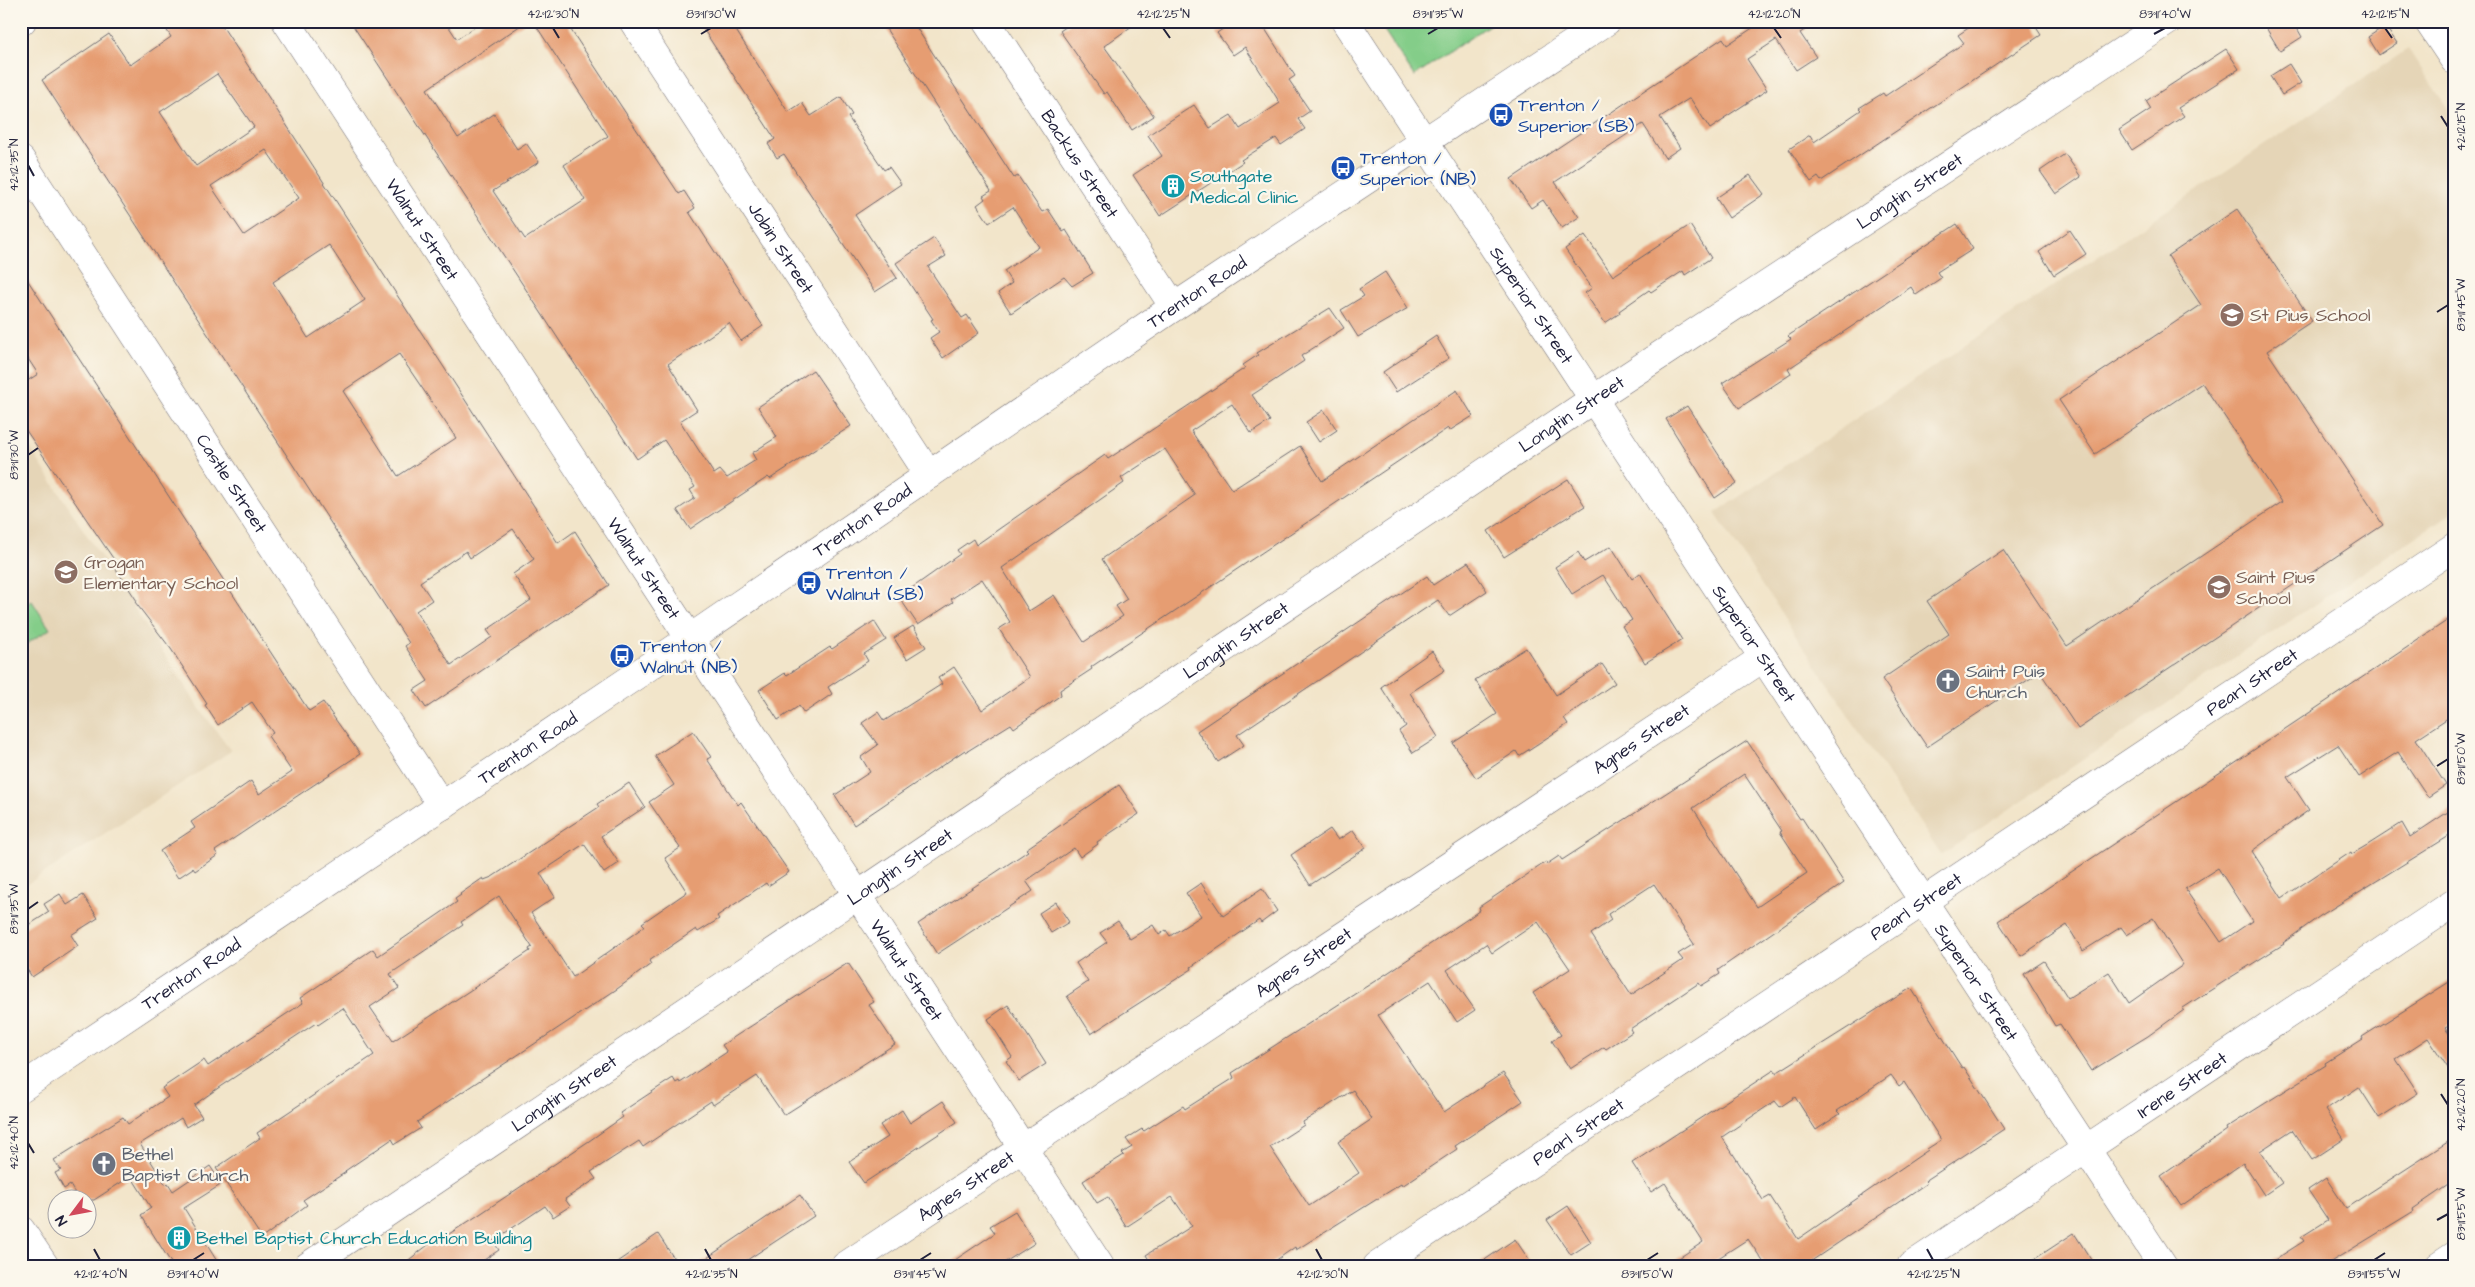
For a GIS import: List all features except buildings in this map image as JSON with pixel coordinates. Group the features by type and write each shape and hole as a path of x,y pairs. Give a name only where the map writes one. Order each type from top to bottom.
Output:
{"street":[{"name":"Walnut Street","path":"286,21 1021,1148 1100,1266"},
{"name":"Jobin Street","path":"632,21 929,475"},
{"name":"Backus Street","path":"986,21 1174,308"},
{"name":"Superior Street","path":"1345,21 1592,400 2163,1266"},
{"name":"Trenton Road","path":"21,1088 689,639 1174,308 1606,21"},
{"name":"Longtin Street","path":"308,1266 1592,400 2168,21"},
{"path":"2428,21 2454,60"},
{"name":"Castle Street","path":"21,160 442,806"},
{"name":"Pearl Street","path":"1377,1266 2454,547"},
{"name":"Agnes Street","path":"845,1266 1763,658"},
{"name":"Irene Street","path":"1911,1266 2454,903"},
{"path":"21,1230 45,1266"},
{"path":"2439,1266 2454,1256"}],"shaded area":[{"name":"St Pius School","path":"2408,49 2454,118 2454,511 1941,855 1715,513"},
{"name":"Grogan Elementary School","path":"21,434 200,709 231,751 21,888"}],"green space":[{"path":"1378,21 1495,21 1414,76"},
{"path":"32,601 50,629 21,647 21,608"}],"place":[{"name":"Trenton / Superior (SB)","path":"1501,115"},
{"name":"Trenton / Superior (NB)","path":"1343,168"},
{"name":"Southgate Medical Clinic","path":"1173,186"},
{"name":"St Pius School","path":"2232,315"},
{"name":"Grogan Elementary School","path":"66,572"},
{"name":"Trenton / Walnut (SB)","path":"809,583"},
{"name":"Saint Pius School","path":"2219,587"},
{"name":"Trenton / Walnut (NB)","path":"622,656"},
{"name":"Saint Puis Church","path":"1948,681"},
{"name":"Bethel Baptist Church","path":"104,1164"},
{"name":"Bethel Baptist Church Education Building","path":"179,1238"}]}
